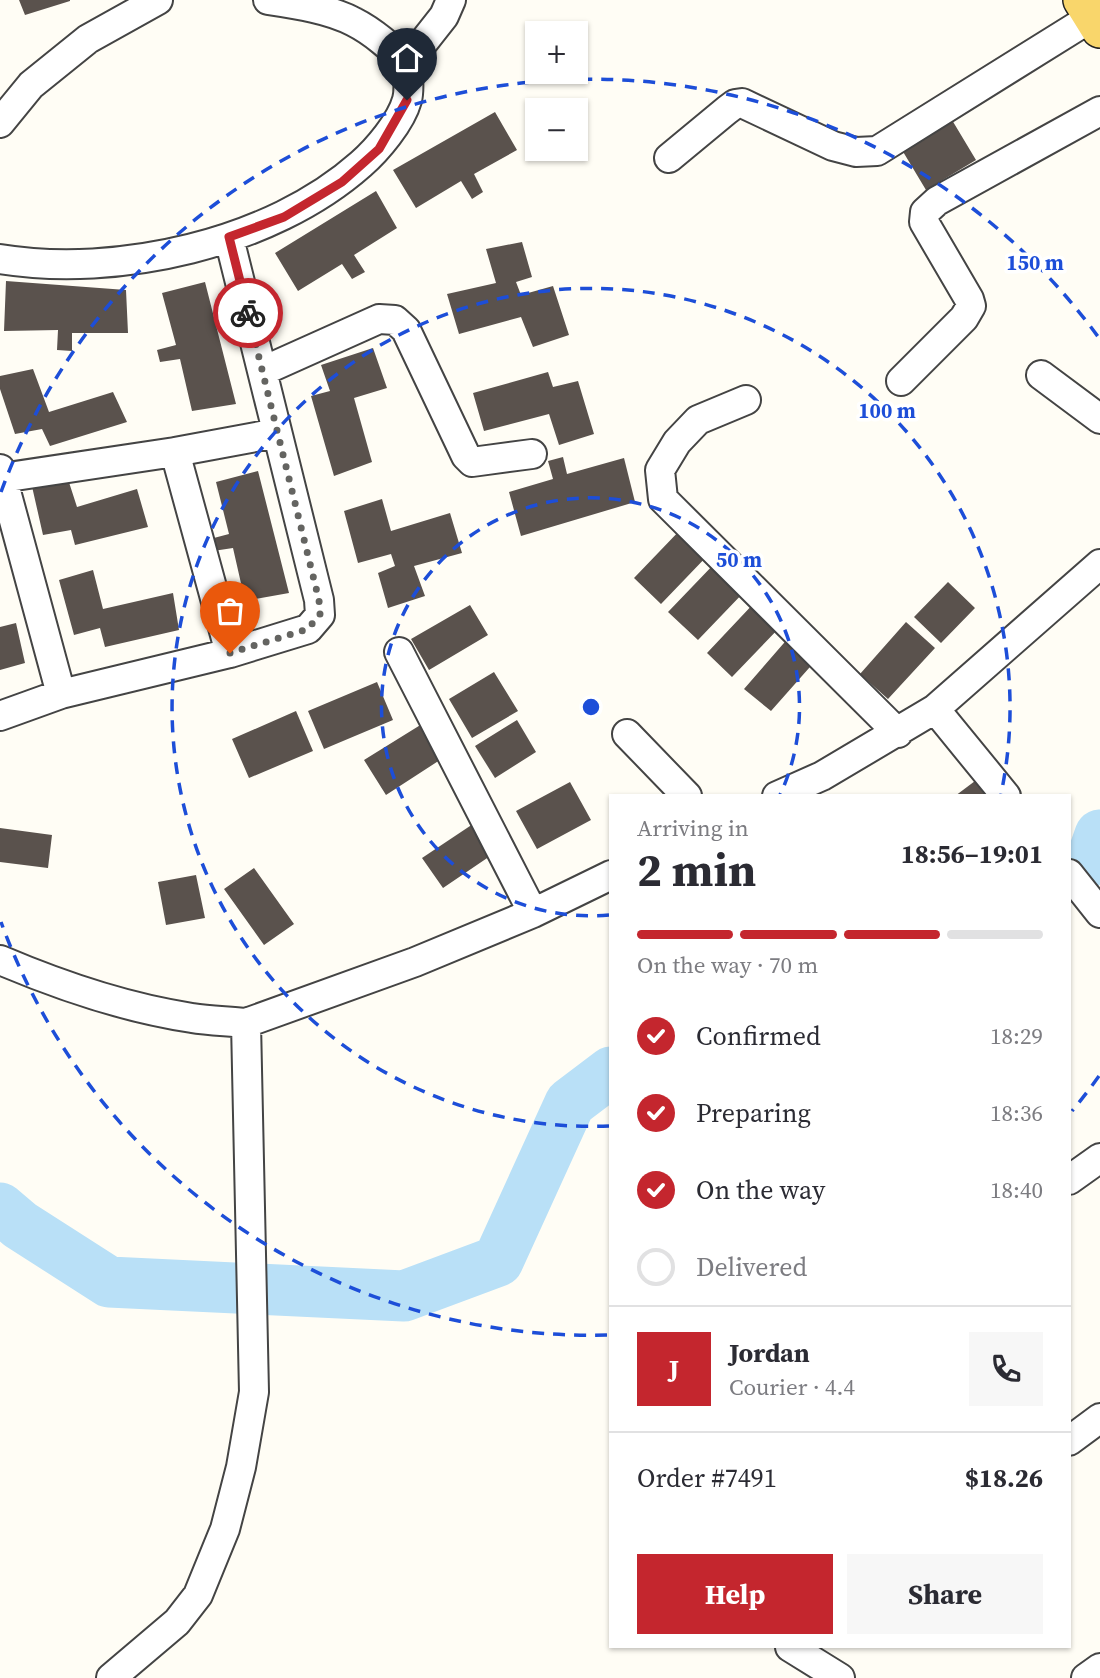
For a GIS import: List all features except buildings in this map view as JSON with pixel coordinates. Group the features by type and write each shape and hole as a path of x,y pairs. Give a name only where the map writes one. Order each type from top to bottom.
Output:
{"street":[{"path":"0,123 31,85 88,39 158,0"},
{"path":"268,0 297,4 353,21 385,42 407,63"},
{"path":"0,258 54,264 104,263 152,257 229,237 284,217 342,182 379,149 407,100 407,63 444,16 451,0"},
{"path":"669,158 727,110 742,103 833,146 856,152 877,151 1092,16"},
{"path":"901,381 964,318 971,306 924,222 925,212 937,201 1100,111"},
{"path":"0,716 61,694 230,653 308,629 320,614 319,600 229,237"},
{"path":"262,371 379,319 395,320 406,330 466,456 472,462 481,463 532,454"},
{"path":"1041,375 1100,419"},
{"path":"746,400 698,420 677,442 660,470 663,499 898,733"},
{"path":"61,694 1,474 175,452 276,433"},
{"path":"175,452 230,653"},
{"path":"782,794 822,776 935,709 1100,564"},
{"path":"400,652 533,913"},
{"path":"935,709 1004,794"},
{"path":"627,734 685,794"},
{"path":"0,960 133,1007 192,1018 246,1023 415,962 533,913 609,876"},
{"path":"1071,877 1097,910"},
{"path":"111,1678 177,1622 198,1595 225,1529 241,1467 254,1392 246,1023"},
{"path":"1071,1179 1100,1158"},
{"path":"1071,1440 1100,1418"},
{"path":"792,1648 840,1678"},
{"path":"1086,1678 1100,1668"}],"waterway":[{"path":"1071,875 1092,858 1100,835"},
{"path":"0,1208 20,1225 109,1282 404,1296 498,1261 570,1103 609,1074"}],"way so far":[{"path":"230,653 308,629 320,614 319,600 248,313"}],"route":[{"path":"248,313 229,237 284,217 342,182 379,149 407,100"}]}
